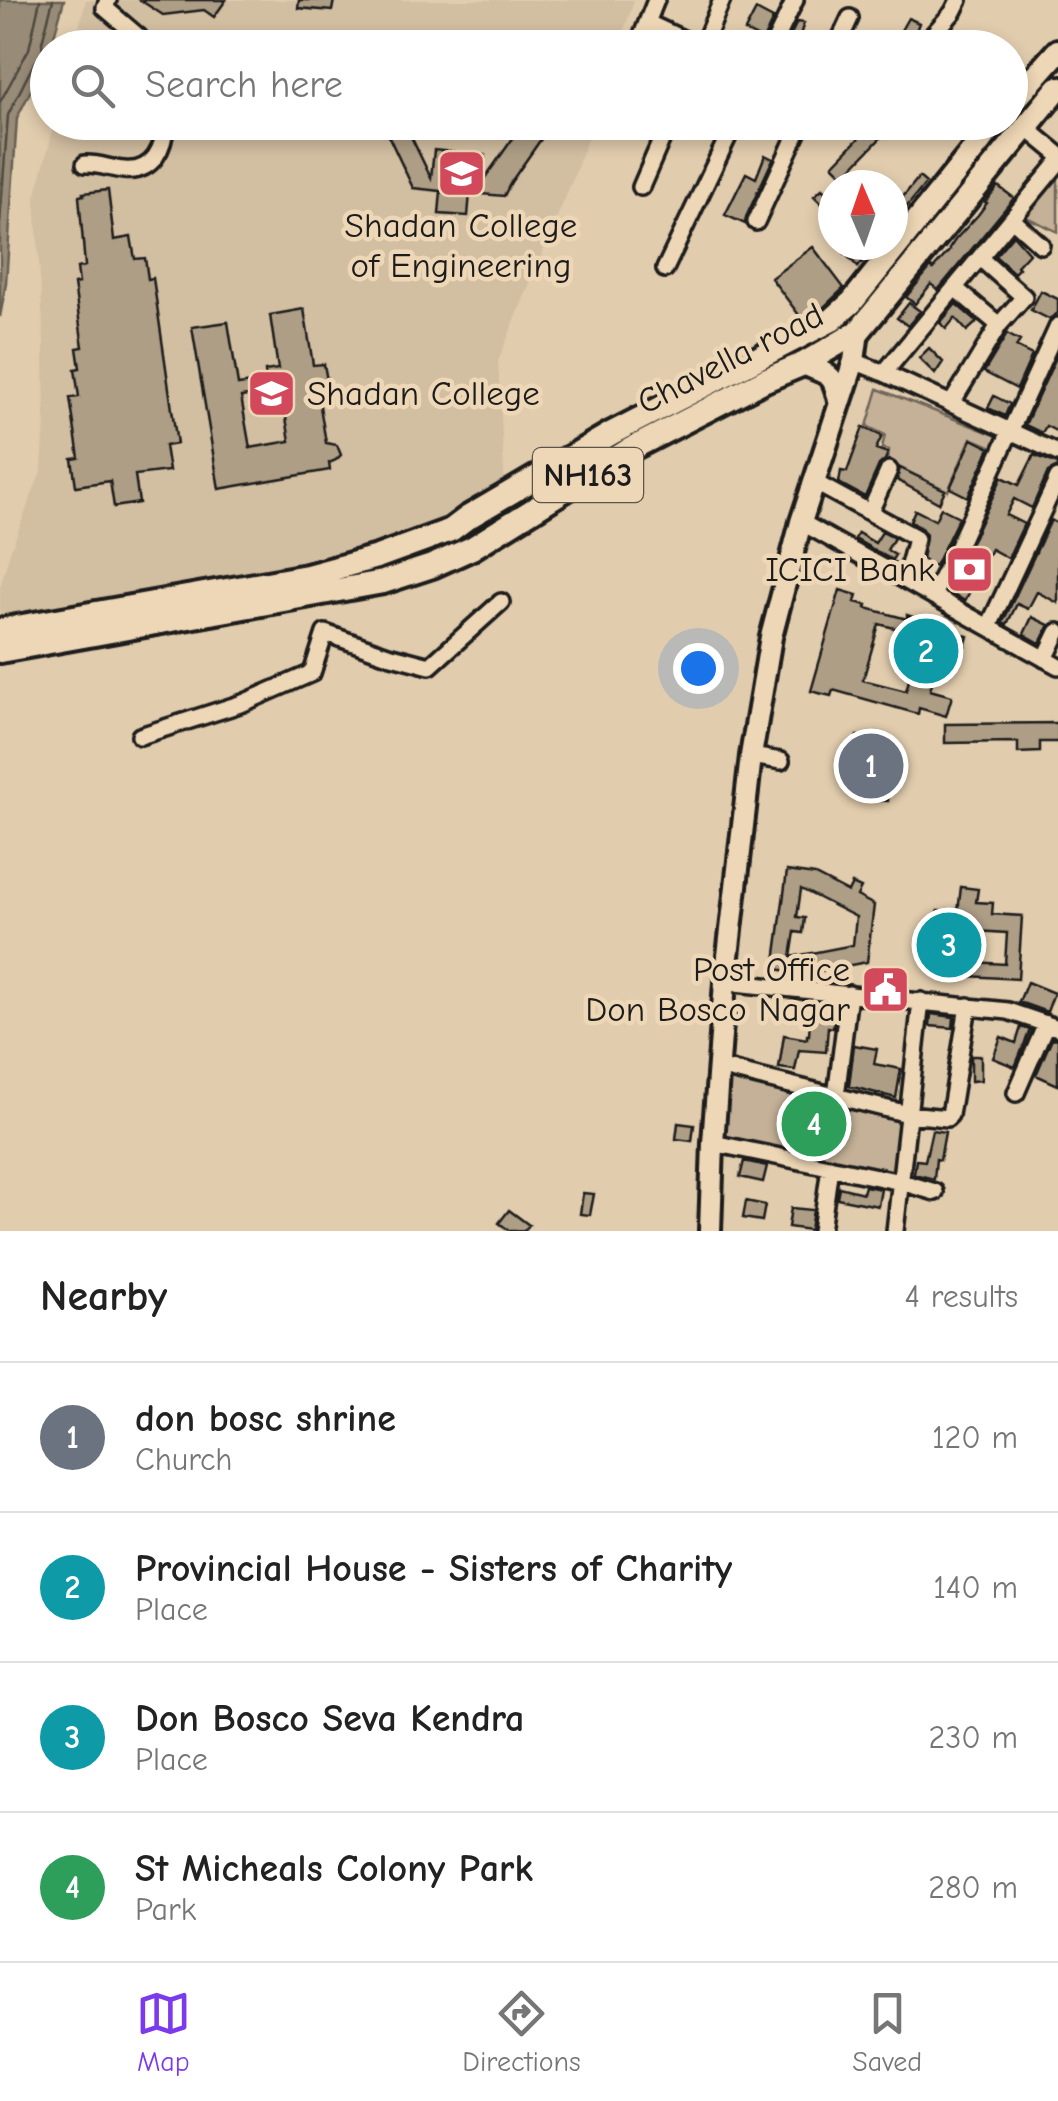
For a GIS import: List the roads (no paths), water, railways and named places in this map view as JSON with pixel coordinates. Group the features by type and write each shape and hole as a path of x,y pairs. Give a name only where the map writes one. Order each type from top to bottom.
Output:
{"highway":[{"path":"1028,85 1058,51"},
{"name":"Chavella road","path":"1028,122 1058,88"},
{"name":"Chavella road","path":"0,630 306,576 378,557 451,530 612,433 832,320 852,302 982,140"},
{"name":"Chavella road","path":"0,651 366,586 432,566 472,548 627,450 802,364 858,332 1013,140"}],"main road":[{"path":"710,1231 725,982 751,756 771,637 801,522 854,361 858,332"},
{"path":"802,364 831,376 840,403"}],"street":[{"path":"108,0 105,8 131,30"},
{"path":"645,30 656,0"},
{"path":"710,30 722,0"},
{"path":"780,30 794,0"},
{"path":"937,30 959,0"},
{"path":"844,30 850,18"},
{"path":"648,23 663,30"},
{"path":"1028,129 1058,154"},
{"path":"85,164 128,171 151,164 164,140"},
{"path":"641,187 661,140"},
{"path":"665,269 727,140"},
{"path":"756,222 794,140"},
{"path":"884,373 1058,163"},
{"path":"1012,220 1041,245"},
{"path":"950,404 1024,296 981,259"},
{"path":"956,289 1000,326"},
{"path":"933,595 1058,326"},
{"path":"854,361 1058,453"},
{"path":"870,512 889,470"},
{"path":"990,626 1058,478"},
{"path":"814,482 916,539 905,580"},
{"path":"801,522 1052,662 1058,632"},
{"path":"140,736 243,703 312,674 324,633 430,666 501,602"},
{"path":"751,756 782,761"},
{"path":"725,982 1008,1010 1053,1023 1016,1093"},
{"path":"836,1096 849,994"},
{"path":"895,1231 921,1001"},
{"path":"718,1067 942,1119 950,1115 968,1006"},
{"path":"713,1144 935,1192"},
{"path":"820,1231 830,1167"}],"water":[{"path":"0,0 64,0 56,30 30,30 30,92 17,118 6,283 0,317"}],"place":[{"name":"Shadan College of Engineering","path":"461,173"},
{"name":"Shadan College","path":"272,393"},
{"name":"ICICI Bank","path":"970,569"},
{"name":"Provincial House - Sisters of Charity","path":"926,651"},
{"name":"don bosc shrine","path":"871,766"},
{"name":"Don Bosco Seva Kendra","path":"949,945"},
{"name":"Post Office Don Bosco Nagar","path":"885,989"},
{"name":"St Micheals Colony Park","path":"814,1124"}]}
